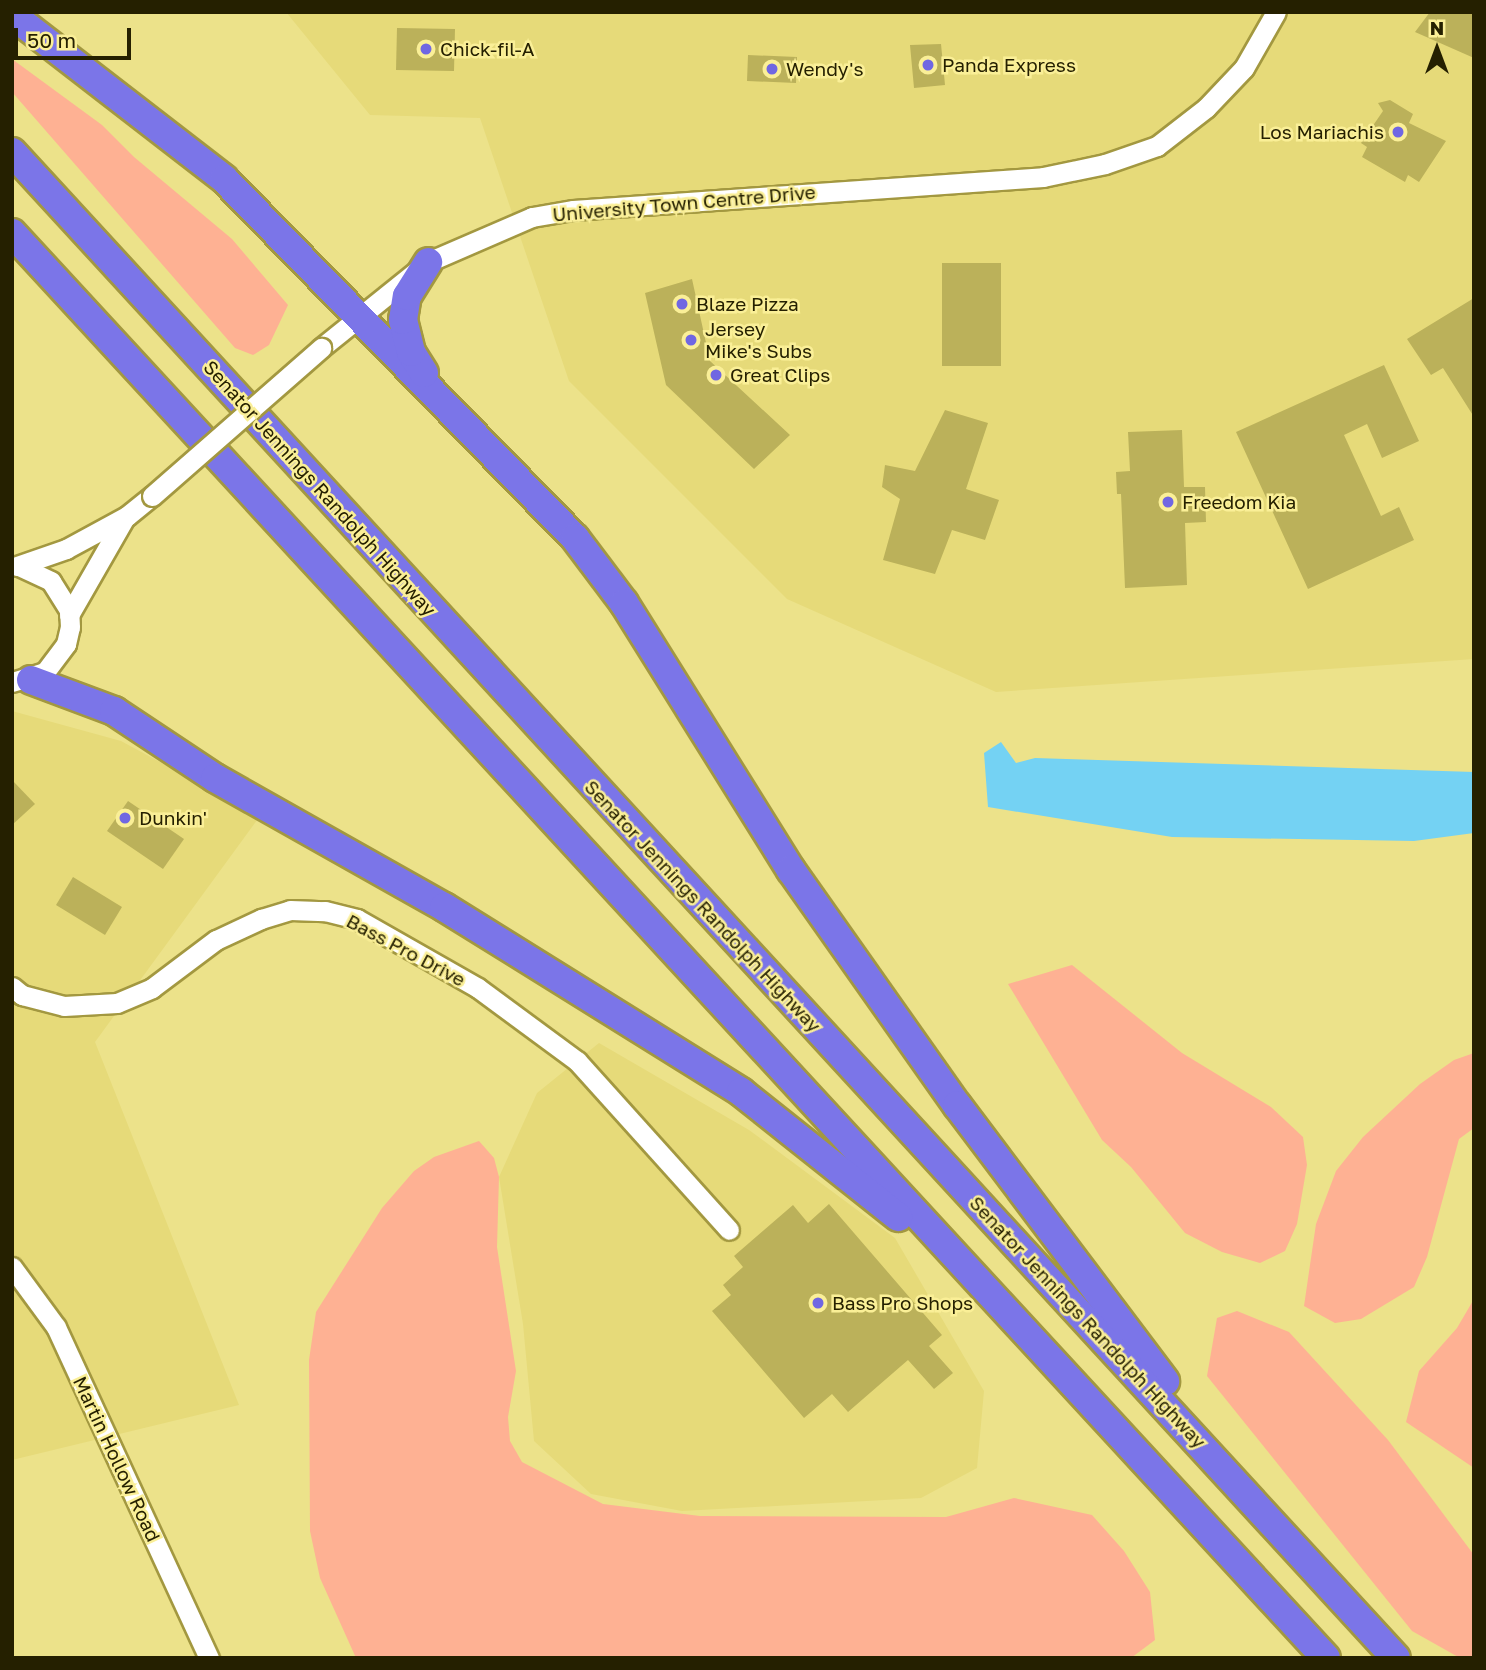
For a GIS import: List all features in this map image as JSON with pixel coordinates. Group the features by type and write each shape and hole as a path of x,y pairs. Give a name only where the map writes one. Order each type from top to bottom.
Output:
{"highway":[{"path":"12,15 224,179 356,316 516,473 608,582 791,870 957,1105 1295,1546"},
{"name":"Senator Jennings Randolph Highway","path":"12,152 1396,1658"},
{"path":"12,233 1326,1658"},
{"path":"428,262 407,296 403,320 411,352 440,399"},
{"path":"22,681 114,711 179,756 444,907 741,1092 891,1209 1100,1410"}],"street":[{"name":"University Town Centre Drive","path":"15,566 48,558 127,516 356,316 428,262 532,217 573,209 1043,177 1105,164 1157,146 1206,108 1244,68 1276,12"},
{"name":"University Town Centre Drive","path":"22,681 58,660 66,644 69,615 102,552 127,516"},
{"name":"University Town Centre Drive","path":"15,566 51,581 62,594 69,615"},
{"name":"Bass Pro Drive","path":"15,996 64,1006 117,1003 152,988 216,940 261,919 290,910 325,911 357,919 478,988 577,1061 729,1230"},
{"name":"Martin Hollow Road","path":"12,1267 56,1327 209,1658"}],"shaded area":[{"path":"286,12 1474,12 1474,659 996,692 787,599 569,381 480,118 370,115"},
{"path":"12,59 102,125 134,157 232,239 288,305 269,345 253,355 235,348 12,92"},
{"path":"12,711 121,741 260,816 95,1042 239,1405 12,1460"},
{"path":"1072,965 1182,1053 1271,1107 1303,1137 1307,1165 1297,1224 1285,1251 1260,1263 1222,1252 1185,1233 1131,1167 1102,1140 1008,984"},
{"path":"599,1043 749,1130 895,1238 984,1391 977,1468 921,1498 682,1511 591,1494 534,1441 523,1324 499,1177 537,1093"},
{"path":"1474,1053 1474,1128 1459,1139 1427,1257 1414,1287 1361,1319 1335,1323 1304,1306 1316,1224 1336,1171 1363,1137 1420,1084 1454,1060"},
{"path":"479,1141 494,1158 499,1177 497,1247 516,1371 508,1417 510,1441 522,1462 603,1504 700,1516 946,1517 1014,1498 1092,1515 1124,1551 1150,1592 1155,1640 1131,1658 356,1658 320,1578 310,1531 309,1360 316,1312 382,1208 414,1171 434,1157"},
{"path":"1474,1299 1474,1468 1406,1422 1419,1371 1457,1328"},
{"path":"1237,1311 1289,1332 1388,1440 1474,1555 1474,1658 1460,1658 1412,1631 1207,1376 1217,1318"}],"water":[{"path":"1001,742 1016,763 1035,758 1474,772 1474,833 1414,841 1172,837 988,807 984,753"}],"building":[{"path":"1430,12 1474,12 1474,58 1415,32"},
{"name":"Chick-fil-A","path":"397,28 455,29 454,71 396,70"},
{"name":"Panda Express","path":"941,44 945,85 914,88 910,45"},
{"name":"Wendy's","path":"748,55 797,57 796,83 747,81"},
{"name":"Los Mariachis","path":"1390,100 1413,114 1409,123 1446,141 1419,182 1408,175 1405,182 1362,157 1367,147 1361,143 1383,111 1378,103"},
{"path":"942,263 1001,263 1001,366 942,366"},
{"path":"692,279 710,361 790,435 754,469 666,385 645,293"},
{"path":"1474,298 1474,417 1443,368 1431,375 1407,339"},
{"path":"1384,365 1419,441 1382,458 1367,424 1344,435 1381,516 1399,507 1414,540 1308,589 1236,432"},
{"path":"945,410 988,423 966,489 999,500 985,540 952,530 935,574 883,560 900,499 882,487 885,465 915,471"},
{"name":"Freedom Kia","path":"1182,430 1184,487 1205,487 1206,522 1185,523 1187,585 1125,588 1121,494 1117,494 1116,472 1130,471 1128,432"},
{"path":"12,780 35,804 12,825"},
{"path":"128,801 184,839 163,869 107,831"},
{"path":"73,877 122,907 105,935 56,905"},
{"name":"Bass Pro Shops","path":"829,1204 942,1335 929,1346 953,1373 934,1389 908,1360 848,1412 832,1394 804,1418 712,1311 731,1295 723,1285 743,1267 734,1256 793,1205 808,1223"}],"place":[{"name":"Chick-fil-A","path":"426,49"},
{"name":"Panda Express","path":"928,65"},
{"name":"Wendy's","path":"772,69"},
{"name":"Los Mariachis","path":"1398,132"},
{"name":"Blaze Pizza","path":"682,304"},
{"name":"Jersey Mike's Subs","path":"691,340"},
{"name":"Great Clips","path":"716,375"},
{"name":"Freedom Kia","path":"1168,502"},
{"name":"Dunkin'","path":"125,818"},
{"name":"Bass Pro Shops","path":"818,1303"}]}
